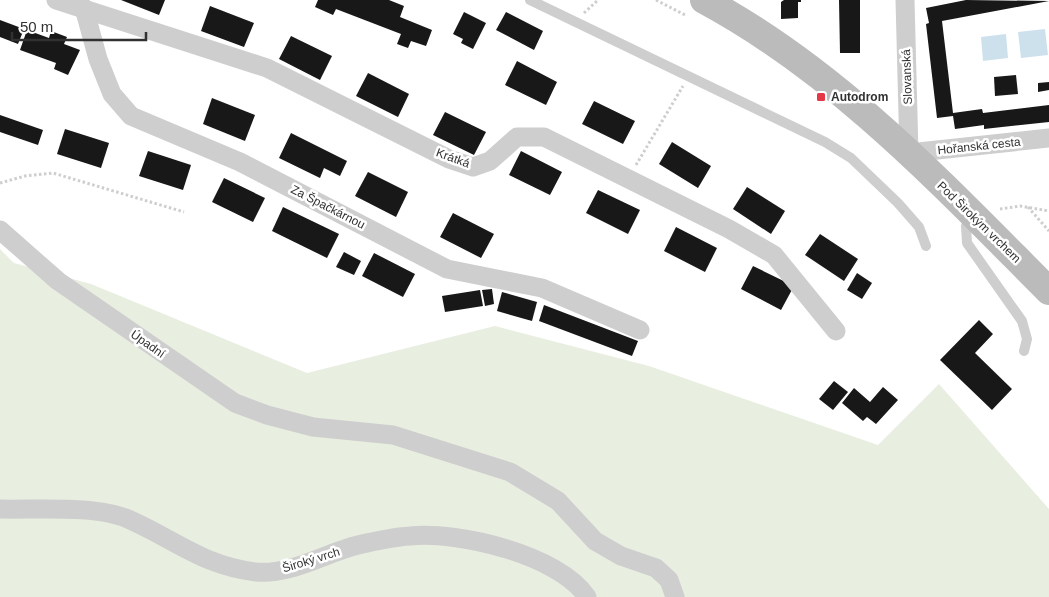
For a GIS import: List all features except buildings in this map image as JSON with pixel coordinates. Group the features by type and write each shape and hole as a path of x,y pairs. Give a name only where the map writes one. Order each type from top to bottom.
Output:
{"street":[{"name":"Krátká","path":"56,0 267,68 449,159 473,167 490,161 517,137 544,137 729,229 774,255 836,331"},
{"name":"Slovanská","path":"905,0 909,153"},
{"name":"Za Špačkárnou","path":"84,8 98,59 112,94 131,116 240,162 447,269 542,288 640,330"},
{"name":"Pod Širokým vrchem","path":"697,9 753,28 811,68 909,153 1049,291"},
{"name":"Hořanská cesta","path":"909,153 1049,138"},
{"name":"Úpadní","path":"0,230 58,281 235,404 267,415 313,427 393,434 510,472 558,501 595,541 620,556 656,568 669,580 675,597"},
{"name":"Široký vrch","path":"0,509 99,512 127,518 199,558 257,572 272,572 295,567 357,546 411,536 458,537 531,556 565,575 582,589 587,597"}],"lane":[{"path":"530,0 825,142 851,158 898,202 919,227 926,246"},
{"path":"972,214 966,226 967,243 1022,321 1027,339 1024,351"}],"path":[{"path":"656,0 697,9"},
{"path":"628,179 688,77"},
{"path":"0,183 25,176 53,173 184,212"},
{"path":"972,214 1020,206 1049,211"},
{"path":"1028,207 1049,231"}],"shaded area":[{"path":"0,249 14,263 91,284 307,373 495,326 649,366 878,445 939,384 1049,509 1049,597 0,597"}],"water":[{"path":"1045,29 1048,55 1021,58 1018,32"},
{"path":"1006,34 1008,58 983,61 981,37"}],"place":[{"name":"Autodrom","path":"821,97"}]}
